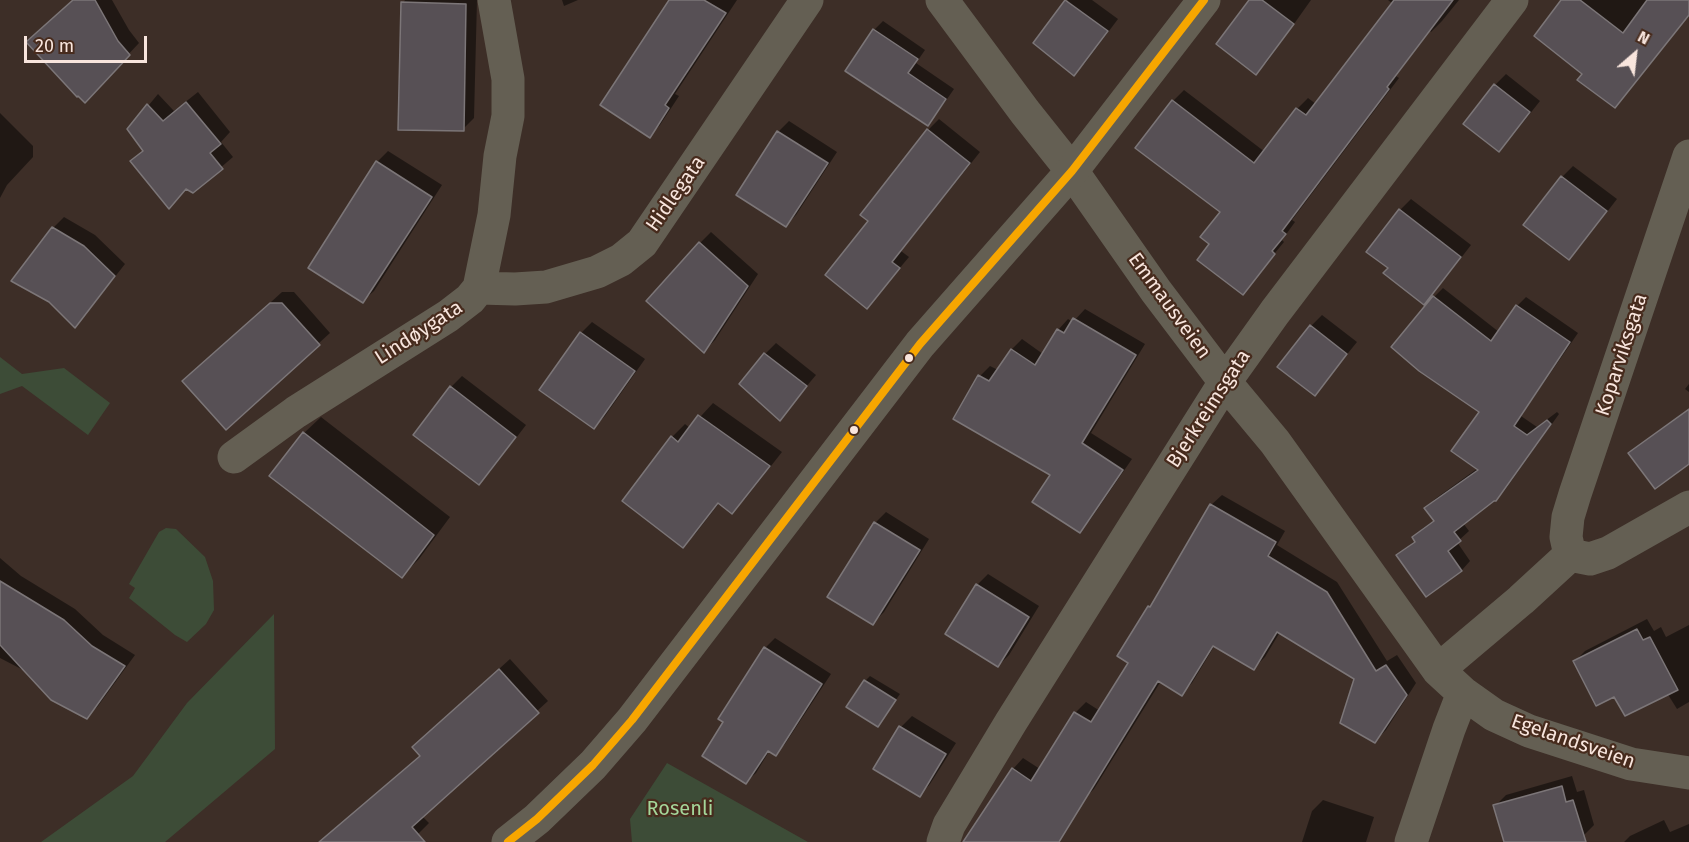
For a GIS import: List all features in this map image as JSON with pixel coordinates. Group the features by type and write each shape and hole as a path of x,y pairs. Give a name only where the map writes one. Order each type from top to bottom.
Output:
{"street":[{"name":"Lindøygata","path":"234,457 305,405 448,316 470,299 479,288 492,225 500,156 508,116 508,80 494,0"},
{"name":"Hidlegata","path":"479,288 546,287 597,272 621,260 642,243 807,0"},
{"name":"Emmausveien","path":"942,0 1072,171 1156,291 1225,382 1275,442 1438,670"},
{"path":"508,842 537,819 593,765 632,720 920,344 1072,171 1204,0"},
{"name":"Bjerkreimsgata","path":"943,842 949,825 1011,722 1225,382 1275,312 1512,0"},
{"name":"Koparviksgata","path":"1570,555 1566,537 1568,517 1689,156"},
{"path":"1438,670 1570,555 1590,559 1608,553 1689,507"},
{"name":"Egelandsveien","path":"1438,670 1463,693 1494,714 1529,731 1631,764 1689,773"},
{"path":"1411,842 1463,693"}],"green space":[{"path":"0,357 22,374 64,368 110,403 88,435 22,386 0,394"},
{"path":"166,528 176,529 205,557 213,581 214,610 206,624 187,642 129,598 135,588 129,584 159,532"},
{"path":"274,614 275,749 165,842 41,842 133,776 187,703"},
{"name":"Rosenli","path":"667,763 808,842 632,842 630,819"}],"building":[{"path":"73,0 95,0 118,41 130,55 85,103 26,42"},
{"path":"669,0 704,0 726,13 665,105 669,108 650,138 600,105"},
{"path":"1065,0 1108,31 1074,76 1033,43"},
{"path":"1249,0 1262,0 1294,24 1256,75 1216,44"},
{"path":"1394,0 1453,0 1282,231 1286,234 1272,251 1275,254 1243,295 1197,260 1209,244 1200,237 1220,212 1135,148 1172,100 1254,163 1296,108 1306,115"},
{"path":"1561,0 1580,0 1623,33 1647,0 1689,0 1689,15 1615,108 1577,80 1582,74 1534,36"},
{"path":"401,2 466,4 464,131 398,130"},
{"path":"873,29 918,59 908,73 946,99 928,126 845,71"},
{"path":"1494,84 1530,112 1499,152 1463,124"},
{"path":"186,102 221,144 210,153 223,169 193,193 186,189 169,209 130,161 143,151 127,129 147,104 163,121"},
{"path":"927,129 970,163 892,262 900,268 867,309 825,275 868,221 860,215"},
{"path":"777,131 828,163 786,227 736,195"},
{"path":"376,161 432,197 363,303 308,268"},
{"path":"1561,176 1607,211 1569,260 1523,225"},
{"path":"1399,209 1461,257 1424,305 1383,273 1388,268 1366,252"},
{"path":"52,227 84,246 115,276 75,328 49,302 11,281"},
{"path":"699,242 748,286 704,353 646,301"},
{"path":"1433,296 1491,341 1516,305 1570,342 1514,426 1527,435 1547,420 1551,424 1496,501 1454,532 1461,541 1448,551 1462,571 1426,597 1396,555 1415,542 1412,537 1434,521 1424,508 1478,470 1451,451 1479,412 1419,371 1391,347"},
{"path":"270,303 282,303 320,345 226,430 182,381"},
{"path":"1073,318 1136,355 1082,443 1123,470 1080,533 1032,502 1050,475 953,419 978,375 989,381 1011,349 1035,365 1057,329 1064,333"},
{"path":"1310,325 1347,354 1315,396 1277,367"},
{"path":"580,332 635,371 594,429 539,390"},
{"path":"764,353 807,386 780,421 739,384"},
{"path":"450,386 516,437 479,485 413,435"},
{"path":"1689,409 1689,464 1655,489 1628,453"},
{"path":"698,415 770,466 732,514 718,503 683,548 622,501 671,436 678,442"},
{"path":"303,432 434,535 402,578 269,476"},
{"path":"1210,504 1276,542 1268,556 1327,592 1376,671 1386,665 1407,695 1375,743 1340,723 1354,679 1277,632 1254,670 1213,646 1182,696 1158,681 1059,842 963,842 1012,768 1031,781 1074,712 1091,722 1128,663 1117,656 1148,606 1150,607"},
{"path":"874,522 920,550 873,625 827,597"},
{"path":"0,581 64,620 92,646 125,666 87,719 51,700 0,645"},
{"path":"976,584 1029,617 998,667 945,634"},
{"path":"1637,629 1643,640 1650,637 1678,690 1625,716 1614,697 1596,706 1573,661"},
{"path":"764,647 822,684 776,756 768,751 746,784 702,756 723,722 718,719"},
{"path":"499,669 539,713 412,827 425,842 319,842 420,756 412,747"},
{"path":"864,680 896,700 878,727 846,707"},
{"path":"899,726 946,754 920,797 873,769"},
{"path":"1562,786 1566,802 1573,800 1586,842 1504,842 1493,805"}],"transit line":[{"path":"508,842 537,819 593,765 632,720 920,344 1072,171 1204,0"}]}
